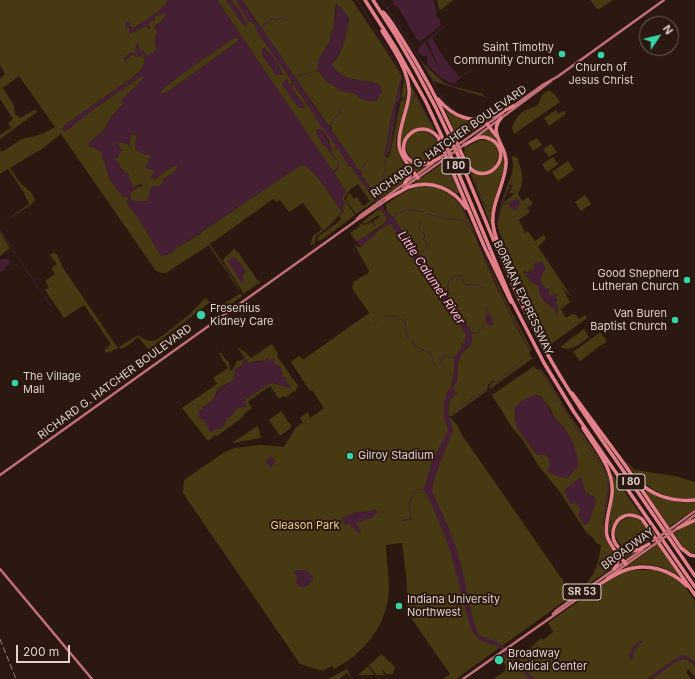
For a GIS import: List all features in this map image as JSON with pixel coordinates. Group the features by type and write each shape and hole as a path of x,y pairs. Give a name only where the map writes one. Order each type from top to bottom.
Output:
{"highway":[{"name":"BORMAN EXPRESSWAY","path":"365,0 414,79 439,128 497,268 522,322 544,363 574,412 695,587"},
{"name":"BORMAN EXPRESSWAY","path":"374,1 412,62 445,126 513,287 530,322 567,388 695,576"},
{"path":"374,1 398,33 431,89 468,166 474,172 482,174 491,172 497,167 500,159 500,150 496,143 492,140 484,137 463,143"},
{"path":"376,17 404,71 408,83 408,103 398,143 399,149 406,162 417,176"},
{"path":"431,89 450,111 469,119 477,120 489,118 513,106"},
{"path":"501,118 497,123 496,128 505,152 506,163 494,208 493,223 494,231 513,287"},
{"path":"488,126 501,143"},
{"path":"442,159 424,165 413,162 408,159 404,149 406,139 415,130 423,128 431,131 438,137 471,217 509,299 522,322"},
{"path":"405,182 410,175 406,162"},
{"path":"388,199 408,188 428,184 435,185 449,190 456,195 461,200 471,217"},
{"path":"567,388 576,397 625,465 681,548 690,555 695,556"},
{"path":"574,412 605,465 611,479 612,494 606,529 607,536 625,563"},
{"path":"625,465 647,489 674,500 695,500"},
{"path":"649,544 633,552 620,548 616,544 613,535 616,522 628,515 633,515 642,519 695,595"},
{"path":"675,528 695,520"},
{"path":"614,548 618,558 614,569"},
{"path":"593,588 626,570 640,567 651,567 669,572 683,582 695,595"}],"main road":[{"name":"RICHARD G. HATCHER BOULEVARD","path":"488,126 513,106 664,0"},
{"name":"RICHARD G. HATCHER BOULEVARD","path":"382,201 388,199 463,143 545,87 553,79"},
{"name":"RICHARD G. HATCHER BOULEVARD","path":"0,474 357,220 361,215 376,206 405,182 417,176"},
{"name":"BROADWAY","path":"675,528 695,511"},
{"name":"BROADWAY","path":"551,616 557,610 614,569 695,515"},
{"name":"BROADWAY","path":"463,679 593,588 649,544 654,543"},
{"path":"0,568 92,679"}],"green space":[{"path":"0,0 168,1 158,12 134,28 130,26 130,22 125,24 125,27 129,28 129,34 146,26 150,29 148,25 151,21 154,21 155,16 165,13 164,19 154,27 158,33 155,36 156,50 152,54 148,55 146,55 143,50 137,52 140,50 137,43 137,47 135,49 136,53 139,54 137,55 132,52 124,58 126,63 126,60 133,54 136,57 144,54 144,64 140,71 65,125 63,128 64,131 67,130 91,111 137,79 144,76 121,101 123,104 111,117 105,129 88,144 90,147 94,147 101,152 110,180 124,197 129,196 127,204 139,219 161,256 174,251 176,247 200,234 201,235 200,233 301,165 309,167 323,184 342,212 329,226 316,236 315,243 310,246 313,236 322,229 303,203 289,212 280,200 276,202 273,199 214,242 213,241 210,244 241,293 209,245 166,273 161,273 156,271 61,134 43,148 10,168 21,184 31,192 35,200 32,204 1,224 29,204 23,191 8,169 0,174 0,150 2,152 22,139 42,134 55,127 19,76 3,88 14,106 15,114 20,118 34,110 37,112 0,139 0,135 11,128 8,123 13,119 0,99 0,79 5,74 0,65"},
{"path":"217,0 226,0 245,27 247,24 231,0 236,0 250,22 253,22 259,34 279,62 276,61 265,48 262,51 262,55 276,75 283,74 278,64 280,63 293,83 288,85 288,81 285,80 282,84 301,108 305,107 293,89 292,86 294,84 337,147 336,148 338,148 348,165 352,167 375,201 356,214 346,200 350,193 354,199 357,197 363,206 370,201 358,184 350,190 344,198 355,215 323,239 318,241 319,236 341,220 339,216 344,212 342,208 345,203 342,199 345,190 334,173 337,169 333,172","holes":["319,129 328,139 331,152 323,144 316,132"]},
{"path":"242,0 352,0 402,76 390,123 385,157 388,158 401,100 405,99 404,97 401,97 404,82 403,73 405,80 406,98 396,142 407,177 399,186 381,198 377,198 377,192 374,193 362,176 361,170 358,169 332,131 331,126 328,125","holes":["336,4 349,18 341,50 332,65 335,70 344,76 356,80 374,82 373,100 369,101 361,99 354,93 340,91 332,84 327,82 318,70 318,61 329,42 333,29"]},
{"path":"437,0 453,0 441,10"},
{"path":"590,0 613,0 598,10"},
{"path":"235,37 238,39 237,42 169,91 159,93 186,71"},
{"path":"421,61 443,82 452,86 483,94 488,98 433,81"},
{"path":"411,85 435,130 424,127 414,129 408,134 404,141 403,150 406,158 413,164 424,167 417,172 404,157 400,143 411,98"},
{"path":"549,90 560,102 514,134 512,127 517,117 525,111 538,105 542,95"},
{"path":"397,102 389,154 387,155 392,124"},
{"path":"445,110 458,117 472,121 492,119 459,140"},
{"path":"556,110 558,114 564,111 566,114 549,126 544,118"},
{"path":"488,130 490,131 501,147 496,141 481,135"},
{"path":"418,131 427,132 434,136 443,152 426,163 413,159 407,150 406,145 408,140"},
{"path":"131,134 136,135 137,139 135,149 145,155 150,153 150,159 146,167 154,170 151,178 178,165 176,170 163,180 148,201 135,202 131,200 131,192 143,186 140,184 133,188 128,175 119,167 120,165 115,159 118,157 120,151 124,151 121,150 118,144 119,142 128,144 130,142"},
{"path":"537,138 542,145 533,151 528,143"},
{"path":"480,140 491,141 497,146 499,153 493,168 486,172 479,172 471,166 464,152 464,148"},
{"path":"551,144 557,152 549,157 543,149"},
{"path":"501,147 504,155 504,167 492,208 491,226 470,172 480,175 492,173 499,166 502,157"},
{"path":"514,156 516,158 517,156 522,175 522,184 518,194 522,201 528,197 533,204 527,208 530,212 519,220 525,233 528,231 535,241 544,235 546,239 538,247 572,297 562,287 570,302 561,309 566,318 572,314 576,315 579,319 585,315 587,318 550,345 523,289 498,229 498,221 503,203 514,194 509,193 513,185 511,185 512,180 497,214 512,173 512,157","holes":["535,269 545,292 549,291 549,295 557,296 555,298 557,299 555,302 558,307 557,316 554,308 548,305 552,306 554,304 553,298 548,303 544,301 539,286 530,281 525,273"]},
{"path":"553,157 558,164 547,172 542,164"},
{"path":"446,161 445,163 448,163 459,192 457,194 437,184 414,183"},
{"path":"568,161 574,170 558,181 552,172"},
{"name":"Gleason Park","path":"423,186 439,188 453,196 461,204 477,236 471,227 497,288 530,351 502,296 481,246 503,295 531,349 529,354 533,358 490,389 489,386 494,381 493,380 488,385 487,391 452,416 449,416 458,426 460,432 573,595 456,679 443,679 450,674 407,612 407,584 402,543 386,545 389,588 388,601 379,625 373,636 356,655 334,669 332,666 322,671 300,664 183,493 184,480 223,453 234,448 261,445 284,447 296,427 303,423 300,418 308,412 310,418 324,408 312,390 310,391 291,362 299,356 304,359 369,313 352,288 354,281 367,274 369,271 355,246 360,247 378,231 390,223 393,225 419,267 466,334 465,344 464,345 461,343 462,347 454,358 454,372 451,387 444,403 448,413 450,400 456,394 453,389 455,383 457,382 458,362 462,353 470,346 472,335 471,331 448,299 445,294 446,293 440,289 393,218 396,216 392,217 386,210 387,207 385,205 408,191"},
{"path":"585,195 591,204 581,211 575,202"},
{"path":"380,208 387,218 386,222 362,239 356,241 350,233 360,226 360,223 364,225 372,222 377,228 373,221 380,217 379,215 365,224 362,222"},
{"path":"0,232 10,248 0,256"},
{"path":"234,248 237,253 238,252 258,281 259,280 261,282 243,294 223,261 225,257","holes":["236,259 246,271 242,276 244,280 242,282"]},
{"path":"53,253 57,254 63,268 118,348 107,353 104,350 111,344 84,305 64,318 45,290 49,287 45,281 55,274 51,268 57,264 50,255 48,256"},
{"path":"241,293 242,296 218,314 209,303 149,349 138,337 127,346 120,349 119,347 138,335 150,341 158,339 189,315 205,298 214,305 220,306"},
{"path":"584,329 589,337 583,342 568,349 560,347"},
{"path":"601,333 607,341 580,361 573,352"},
{"path":"211,341 219,353 221,353 229,362 230,370 232,371 237,361 243,360 244,362 239,368 235,369 234,380 219,388 212,401 202,408 213,430 225,422 226,418 230,416 237,408 247,407 245,403 246,399 267,385 273,383 291,388 282,376 281,368 266,361 249,363 236,346 251,358 272,344 278,354 277,357 298,385 295,392 294,391 286,397 283,396 279,399 270,386 248,402 252,408 244,414 243,417 208,441 182,408 217,384 213,378 228,368"},
{"path":"534,366 536,369 541,369 568,413 598,456 607,473 609,487 604,532 606,540 616,559 616,563 611,569 574,594 591,578 598,561 601,545 596,543 594,539 586,532 560,492 537,464 492,395","holes":["534,395 540,396 550,408 554,417 564,428 572,441 575,470 567,478 550,467 550,461 547,456 537,455 518,429 515,421 515,407","581,477 585,492 592,496 596,501 589,521 578,515 581,509 580,507 565,490"]},
{"path":"281,411 292,427 280,436 269,420"},
{"path":"257,426 261,438 232,443"},
{"path":"625,461 635,470 674,476 695,482 695,498 684,499 673,497 655,490 646,484"},
{"path":"610,471 641,515 631,513 623,514 612,525 610,532 611,536 609,531 609,521 613,482"},
{"path":"646,490 669,500 695,502 695,509 669,527"},
{"path":"634,517 642,522 653,538 638,548 632,550 620,544 615,532 617,525 621,521"},
{"path":"695,522 695,554 685,550 674,533 688,523"},
{"path":"658,544 680,576 661,567 650,565 639,565 623,569"},
{"path":"615,546 621,551 628,553 636,552 625,559"},
{"path":"634,570 655,570 672,576 685,587 695,601 695,662 688,657 675,659 647,679 535,679 523,668 518,656 516,657 507,651 514,647 518,653 527,651 541,638 543,640 553,632 548,623 613,577"},
{"path":"505,653 506,657 512,657 529,679 493,679 505,671 506,666 500,658 502,656 503,657 502,655"},
{"path":"382,654 395,667 393,674 386,674 383,670 382,671 385,675 376,675 369,665"},
{"path":"682,659 688,660 695,666 695,677 688,669 686,672 691,679 652,679 675,662"},
{"path":"368,666 374,675 358,675 367,667"},
{"path":"347,669 352,679 347,673 339,679 328,679"}],"water":[{"path":"167,0 217,0 333,171 337,167 338,169 334,173 346,192 342,199 345,203 342,208 344,212 339,216 338,215 342,212 323,185 311,171 301,165 180,246 176,247 172,252 161,256 139,219 127,204 129,197 124,197 110,180 101,152 94,147 90,147 88,144 105,129 111,117 123,104 121,101 144,76 137,79 91,111 68,130 64,131 62,128 140,71 144,64 144,55 136,57 133,55 126,59 126,64 124,58 132,52 137,55 139,54 136,53 135,49 137,47 135,44 138,43 139,51 143,50 146,55 152,54 156,50 155,36 158,33 154,27 164,19 165,13 155,16 154,21 151,21 148,25 151,29 148,29 145,26 129,34 130,30 129,28 125,27 125,24 130,22 130,26 134,28 158,12 168,1","holes":["235,37 238,39 237,42 169,91 159,93 186,71","131,134 136,135 137,139 135,140 135,149 145,155 150,154 148,164 145,168 154,170 151,178 155,180 169,169 178,166 176,170 163,180 161,186 154,186 150,189 148,201 135,202 134,200 131,200 131,192 143,184 133,188 129,174 121,170 119,167 120,165 115,159 120,154 120,151 124,151 121,150 118,143 128,144 129,148"]},
{"path":"226,0 231,0 241,12 247,27 243,25"},
{"name":"Little Calumet River","path":"236,0 242,0 310,99 314,98 310,100 329,127 331,126 330,128 343,147 345,146 344,148 358,169 361,170 362,176 375,193 381,184 376,194 385,209 392,217 396,216 394,218 444,293 447,293 445,294 471,331 471,334 473,332 477,334 472,334 472,342 462,353 458,362 457,382 455,383 453,389 457,393 450,400 448,412 453,430 434,479 432,491 450,531 460,560 477,631 481,636 498,642 510,654 516,657 517,656 523,668 535,679 529,679 513,659 506,657 499,647 481,641 471,630 450,550 432,505 424,490 421,490 424,489 431,464 448,430 444,418 444,403 451,387 454,372 454,358 462,347 461,343 464,345 465,344 465,341 463,340 466,337 466,334 430,284 428,278 424,276 391,224 378,230 361,247 356,241 378,229 387,218 352,167 348,166 338,149 335,148 336,146 322,128 294,85 292,86 294,92 305,107 301,108 300,106 297,106 282,84 285,79 288,80 288,85 293,83 280,63 278,64 283,74 276,75 262,55 262,48 264,48 278,62 259,34 253,22 248,21"},
{"path":"393,0 433,0 436,8 436,16 440,20 440,26 421,41 417,40 398,7 393,4"},
{"path":"337,4 349,18 348,28 342,48 332,65 337,72 349,78 375,82 379,85 382,92 376,102 361,99 354,93 340,91 332,84 327,82 318,70 318,61 329,42 333,29"},
{"path":"445,25 446,26 433,37 433,39 443,57 460,78 455,83 451,83 440,76 427,64 427,56 422,56 418,52 418,49 425,41 440,70 427,40"},
{"path":"402,76 400,98 397,103 388,155 386,157 384,156 391,117"},
{"path":"319,129 325,134 332,149 331,152 323,145 316,133"},
{"path":"384,160 386,160 384,179 382,183 385,168"},
{"path":"516,198 520,201 517,210 514,210 508,204"},
{"path":"233,257 246,271 242,276 244,280 243,282 241,282 228,262 228,260"},
{"path":"6,258 11,261 10,264 5,268 5,270 0,272 0,260"},
{"path":"536,262 542,262 546,268 541,280 546,288 550,289 548,293 549,295 558,294 555,298 558,300 555,302 558,307 557,317 554,308 546,303 542,298 539,286 530,281 525,273 523,273 525,270 527,273 535,269 533,266"},
{"path":"488,312 494,324 490,326 485,318"},
{"path":"241,354 249,363 265,361 267,357 269,362 271,359 275,359 274,363 282,368 282,376 287,378 286,381 292,388 273,383 267,385 246,399 245,403 247,407 241,407 238,409 231,417 226,418 225,425 218,430 215,429 213,432 210,432 204,420 198,418 199,410 210,403 217,393 216,391 234,380 235,369 237,367 239,368 244,362"},
{"path":"534,395 538,396 544,401 573,442 578,467 567,478 560,477 547,471 550,466 549,458 545,455 537,455 516,426 515,407 521,401"},
{"path":"272,457 276,460 271,468 265,461"},
{"path":"581,477 585,492 595,498 596,501 587,525 584,524 578,515 581,509 575,503 571,504 564,492"},
{"path":"375,509 378,512 371,519 356,523 361,531 360,533 358,533 350,525 345,525 342,520 342,518 356,512 365,512"},
{"path":"296,570 306,570 313,577 313,580 307,586 298,586 296,582 297,577 294,573"},
{"path":"640,641 643,641 635,649 632,660 630,660 629,654 632,651 631,648"},
{"path":"681,655 688,657 695,662 695,666 688,660 682,659 660,674 647,679"}],"waterway":[{"path":"357,0 397,65 402,79"},
{"path":"382,0 433,81 459,89"},
{"path":"388,8 392,5"},
{"path":"262,28 265,23 268,23 272,18 275,20 283,18 288,21"},
{"path":"486,59 493,54"},
{"path":"460,77 473,69"},
{"path":"296,77 318,70"},
{"path":"433,82 444,102 454,110"},
{"path":"413,99 415,94 432,125"},
{"path":"399,98 405,98"},
{"path":"387,155 390,149 399,102"},
{"path":"331,125 334,118 340,114 342,105"},
{"path":"426,133 434,137 440,147"},
{"path":"331,149 337,149"},
{"path":"329,151 339,162 337,169"},
{"path":"362,168 365,165 365,162"},
{"path":"449,171 455,188 453,190"},
{"path":"478,177 476,185 486,208 490,212"},
{"path":"512,181 498,216 498,228 515,274 543,333"},
{"path":"450,194 463,209 468,224"},
{"path":"503,204 508,204"},
{"path":"394,216 406,209 423,212"},
{"path":"427,214 461,220 472,229 503,299 530,351"},
{"name":"Little Calumet River","path":"420,223 419,229 424,233 425,237 423,239 427,243 427,246 420,255"},
{"path":"0,230 15,253"},
{"path":"355,247 353,249 355,252"},
{"path":"22,263 39,289"},
{"name":"Little Calumet River","path":"447,292 448,282 456,275 461,276 466,285 476,285 485,288"},
{"path":"41,291 52,307"},
{"path":"486,307 488,312"},
{"path":"385,316 396,316 405,322 407,337 414,342 415,346 430,353 435,365"},
{"path":"477,333 487,321"},
{"path":"440,364 445,354 450,358 455,358"},
{"path":"491,386 523,360"},
{"path":"539,368 576,428 605,471 608,481 608,492 602,525"},
{"path":"449,415 486,390"},
{"path":"404,520 411,519 409,502 416,490 422,490"},
{"path":"601,531 601,537"}],"railway":[{"path":"0,639 16,679"}],"place":[{"name":"Saint Timothy Community Church","path":"562,54"},
{"name":"Church of Jesus Christ","path":"601,55"},
{"name":"Good Shepherd Lutheran Church","path":"687,280"},
{"name":"Fresenius Kidney Care","path":"201,315"},
{"name":"Van Buren Baptist Church","path":"675,320"},
{"name":"The Village Mall","path":"15,383"},
{"name":"Gilroy Stadium","path":"350,456"},
{"name":"Indiana University Northwest","path":"399,606"},
{"name":"Broadway Medical Center","path":"499,660"}]}
